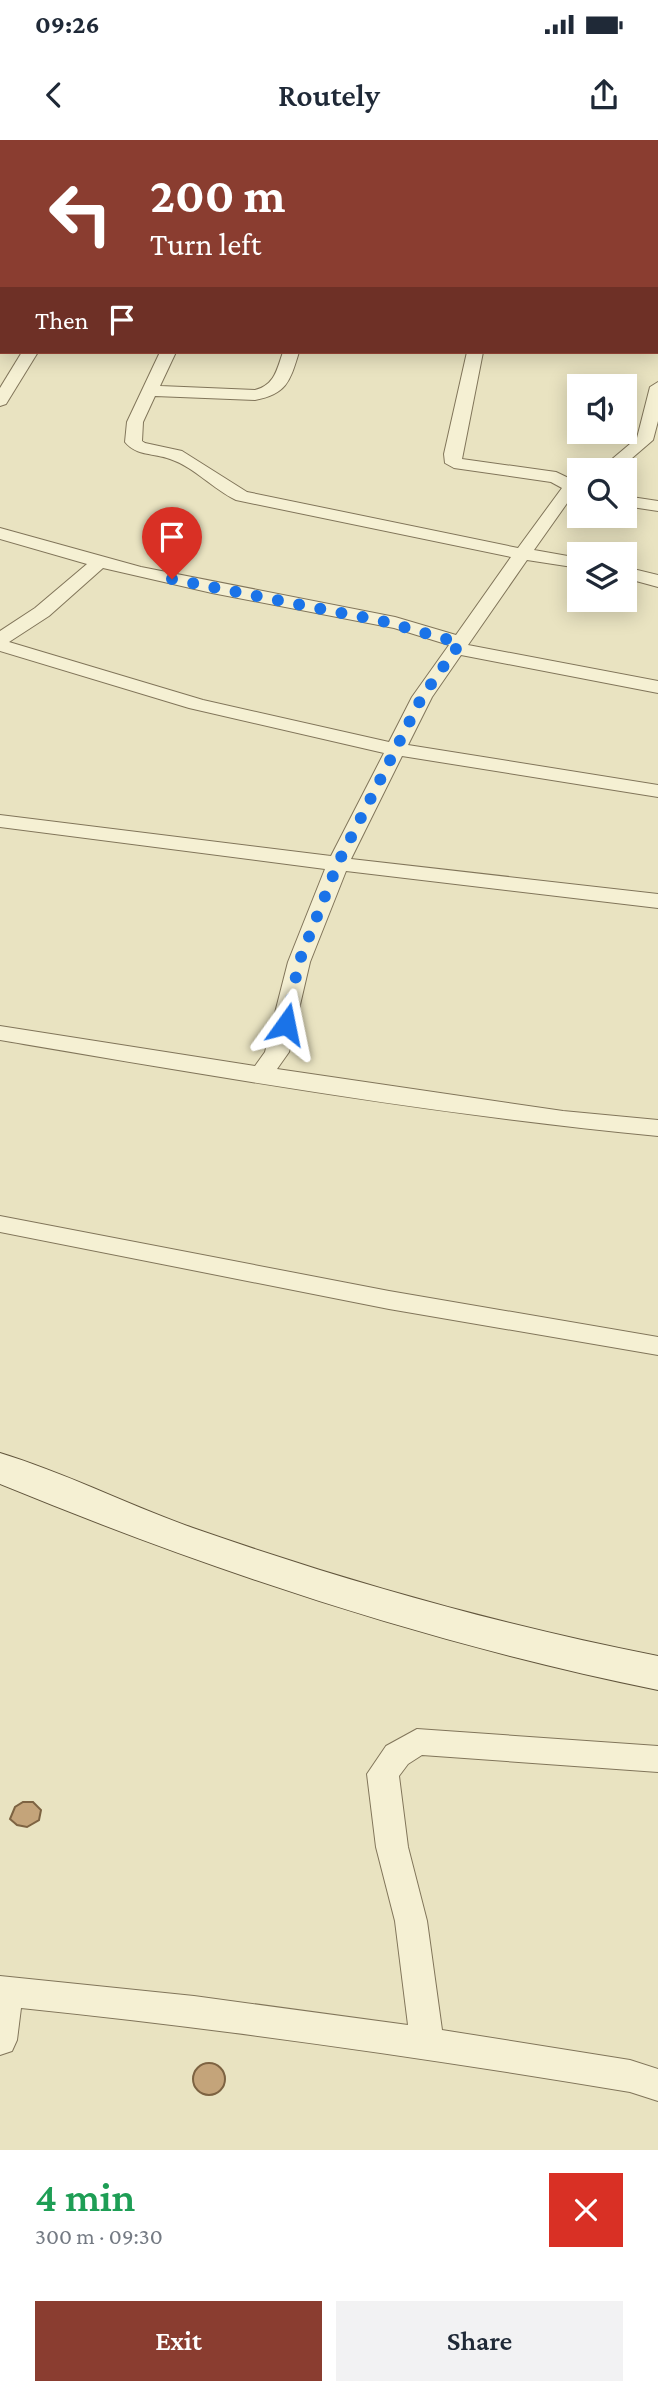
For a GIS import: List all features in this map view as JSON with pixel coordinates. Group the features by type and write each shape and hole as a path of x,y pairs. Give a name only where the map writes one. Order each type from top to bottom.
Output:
{"street":[{"path":"0,401 29,354"},
{"path":"167,354 135,422 132,439 135,444 176,455 200,468 232,492 280,505 567,561"},
{"path":"150,391 255,395 268,393 278,387 290,354"},
{"path":"474,354 453,454 454,463 546,475 567,482"},
{"path":"622,458 645,440 658,387"},
{"path":"261,1075 277,1052 299,962 338,863 422,697 567,494"},
{"path":"637,503 658,506"},
{"path":"0,533 100,562 196,585 382,621 493,657 658,687"},
{"path":"0,639 42,611 100,562"},
{"path":"637,575 658,580"},
{"path":"0,645 101,679 154,693 396,749 658,791"},
{"path":"0,821 546,890 658,901"},
{"path":"0,1033 261,1075 563,1119 658,1128"},
{"path":"0,1224 389,1300 658,1346"},
{"path":"0,1468 201,1547 345,1594 455,1628 658,1673"},
{"path":"427,2043 411,1921 391,1847 384,1804 383,1774 397,1755 417,1742 658,1759"},
{"path":"0,2040 3,1991 194,2011 427,2043 630,2076 658,2085"}],"building":[{"path":"23,1802 33,1802 41,1810 39,1820 27,1827 17,1825 10,1819 15,1807"},
{"path":"209,2063 220,2068 225,2079 220,2090 209,2095 198,2090 193,2079 198,2068"}],"route":[{"path":"172,579 382,621 460,643 422,697 338,863 299,962 286,1024"}]}
